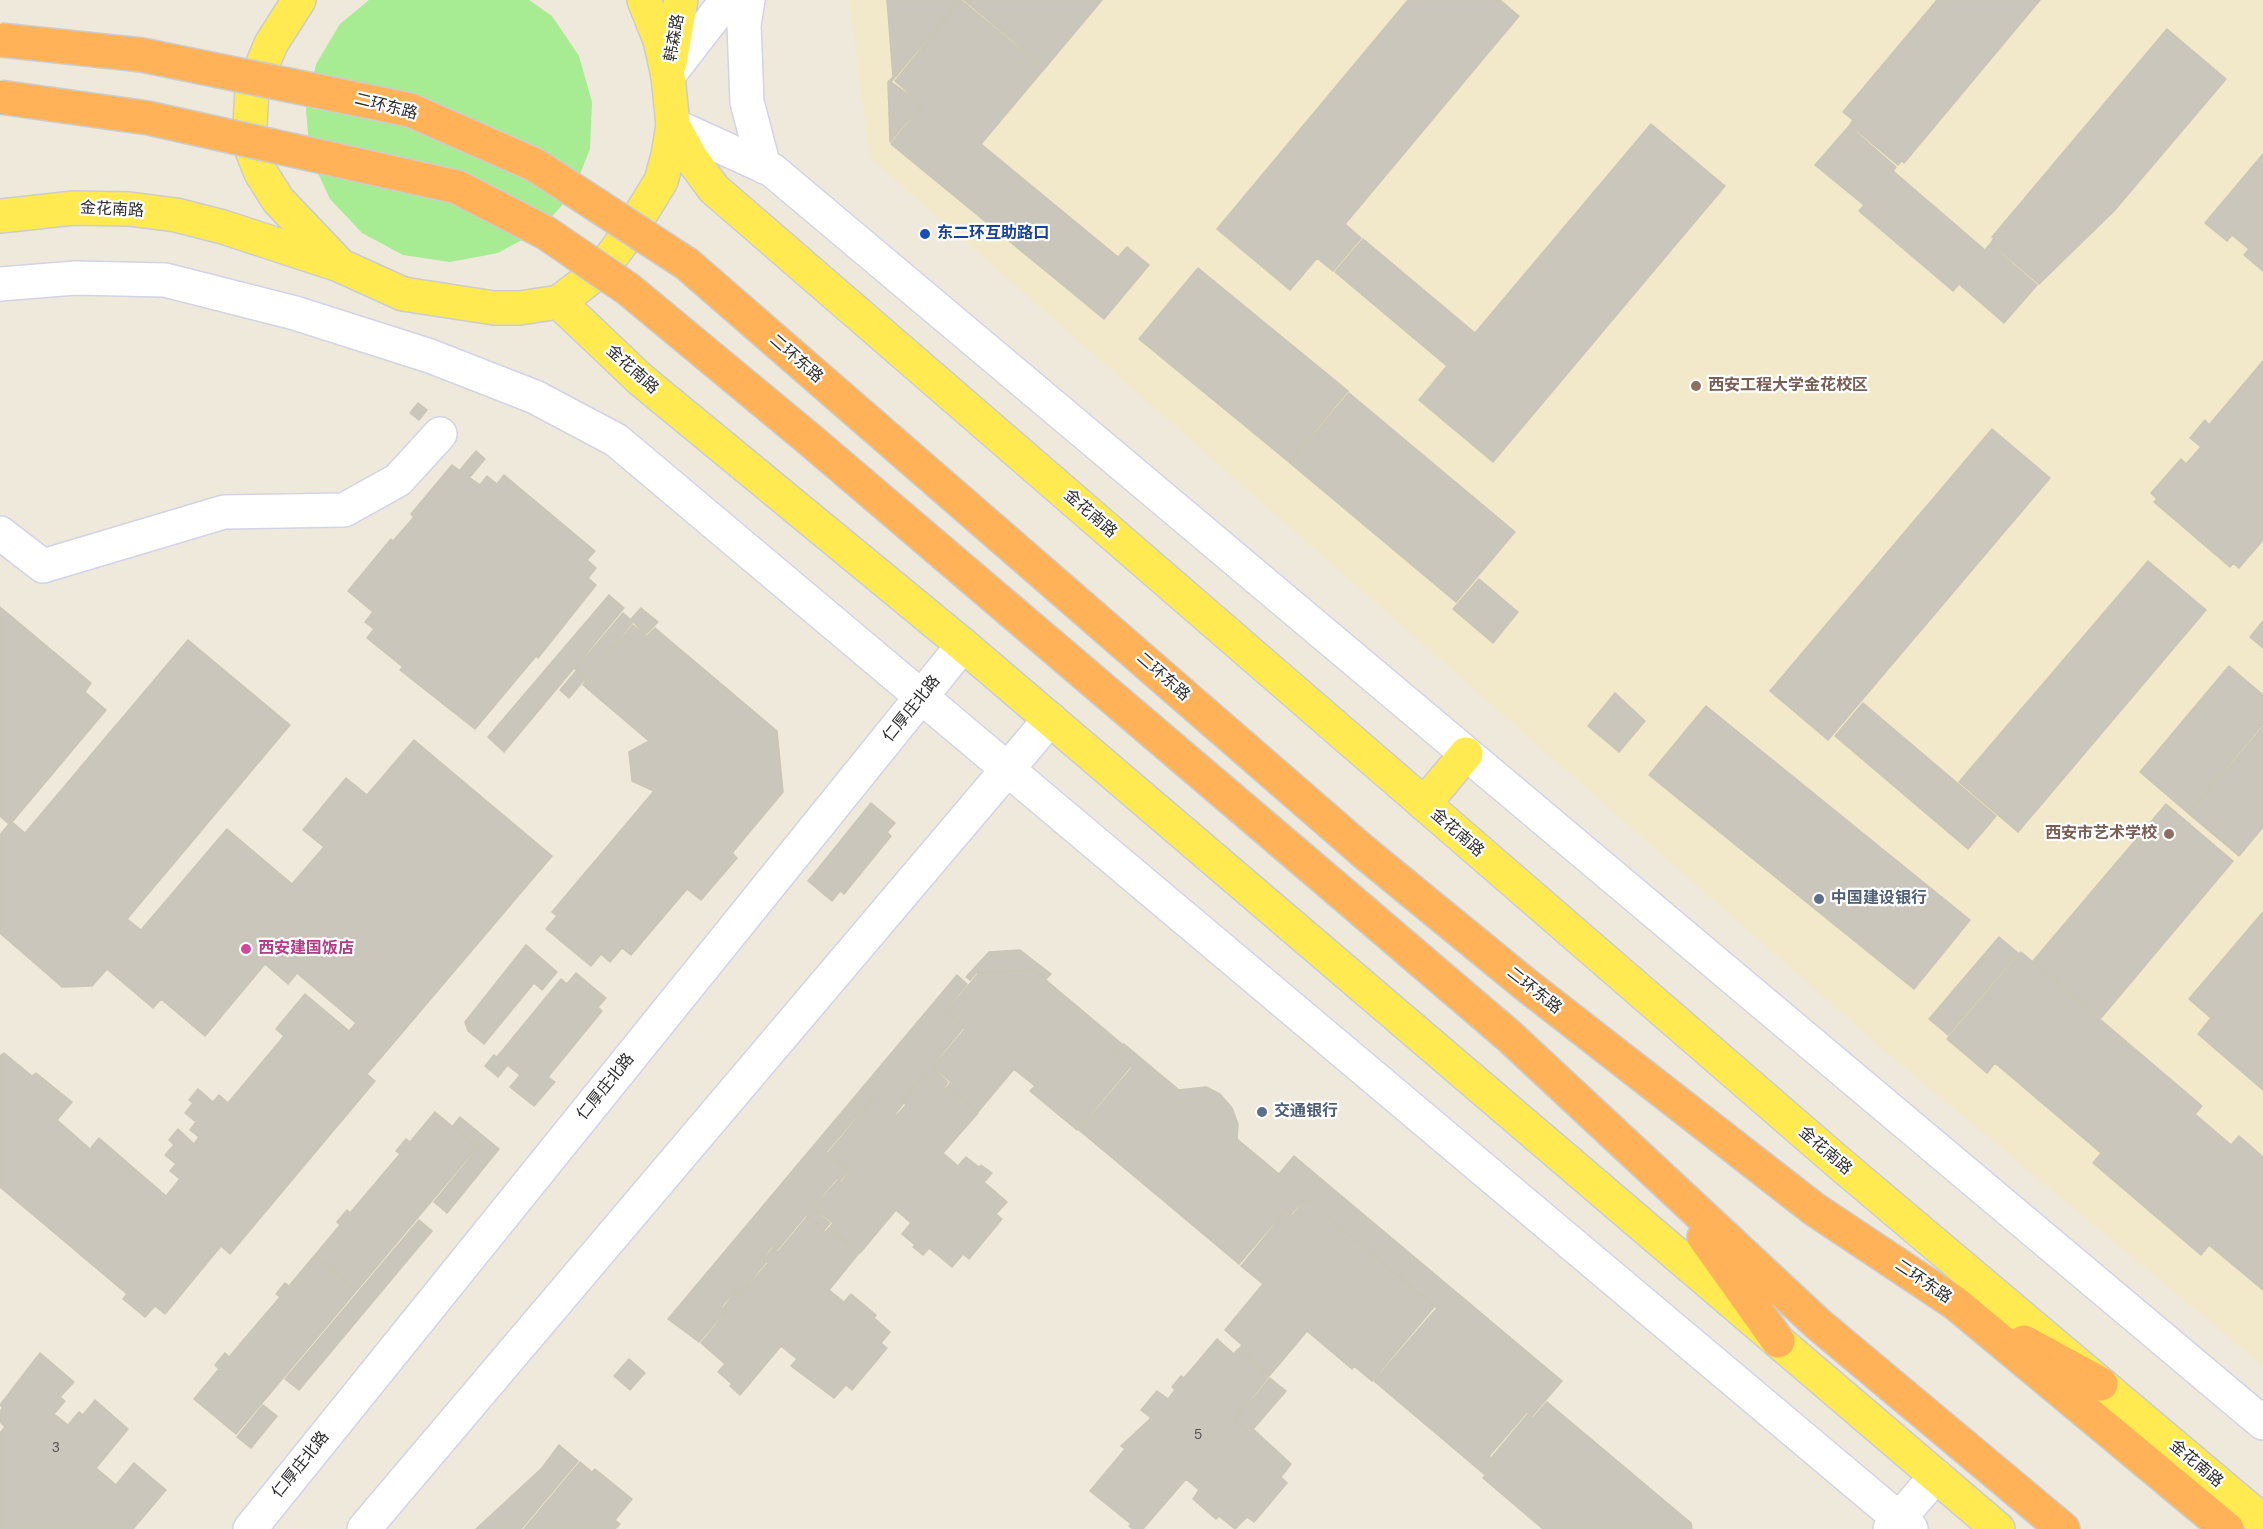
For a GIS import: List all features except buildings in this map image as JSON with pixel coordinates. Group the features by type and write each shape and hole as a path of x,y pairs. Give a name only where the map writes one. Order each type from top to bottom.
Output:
{"highway":[{"name":"二环东路","path":"0,40 142,55 410,110 535,165 687,264 1365,853 1525,984 1814,1209 1955,1303 2227,1529"},
{"path":"0,97 148,118 457,187 546,233 628,289 800,431 1509,1036 1818,1324 2063,1529"},
{"path":"1663,1180 1778,1341"},
{"path":"1955,1303 2101,1384"}],"main road":[{"path":"298,0 271,44 252,89 249,143 261,173 278,200 339,265"},
{"path":"560,302 602,269 629,233 661,181 673,125 668,76 657,31 644,0"},
{"name":"韩森路","path":"668,76 681,0"},
{"name":"金花南路","path":"673,125 691,158 714,189 1838,1162 2263,1521"},
{"name":"金花南路","path":"0,216 74,208 129,209 176,215 224,227 339,265 403,294 494,308 520,308 560,302 640,379 963,645 1998,1529"},
{"path":"1424,804 1466,753"}],"street":[{"path":"668,76 727,0"},
{"path":"748,0 744,25 747,102 764,167"},
{"path":"673,125 764,167 2263,1423"},
{"path":"0,284 75,278 165,280 295,313 408,349 535,397 616,440 1900,1526 1936,1476"},
{"path":"0,533 43,566 224,512 344,510 398,480 440,434"},
{"name":"仁厚庄北路","path":"250,1529 963,645"},
{"path":"364,1529 1050,719"}],"shaded area":[{"name":"西安工程大学金花校区","path":"849,0 2263,0 2263,1366 1889,1055 870,158"}],"green space":[{"path":"369,0 529,0 552,16 579,56 592,102 590,149 572,194 540,230 498,253 450,262 403,255 362,233 330,199 310,156 306,110 316,64 340,24"}],"place":[{"name":"东二环互助路口","path":"925,234"},
{"name":"西安工程大学金花校区","path":"1696,386"},
{"name":"西安市艺术学校","path":"2169,834"},
{"name":"中国建设银行","path":"1819,899"},
{"name":"西安建国饭店","path":"246,949"},
{"name":"交通银行","path":"1262,1112"}]}
